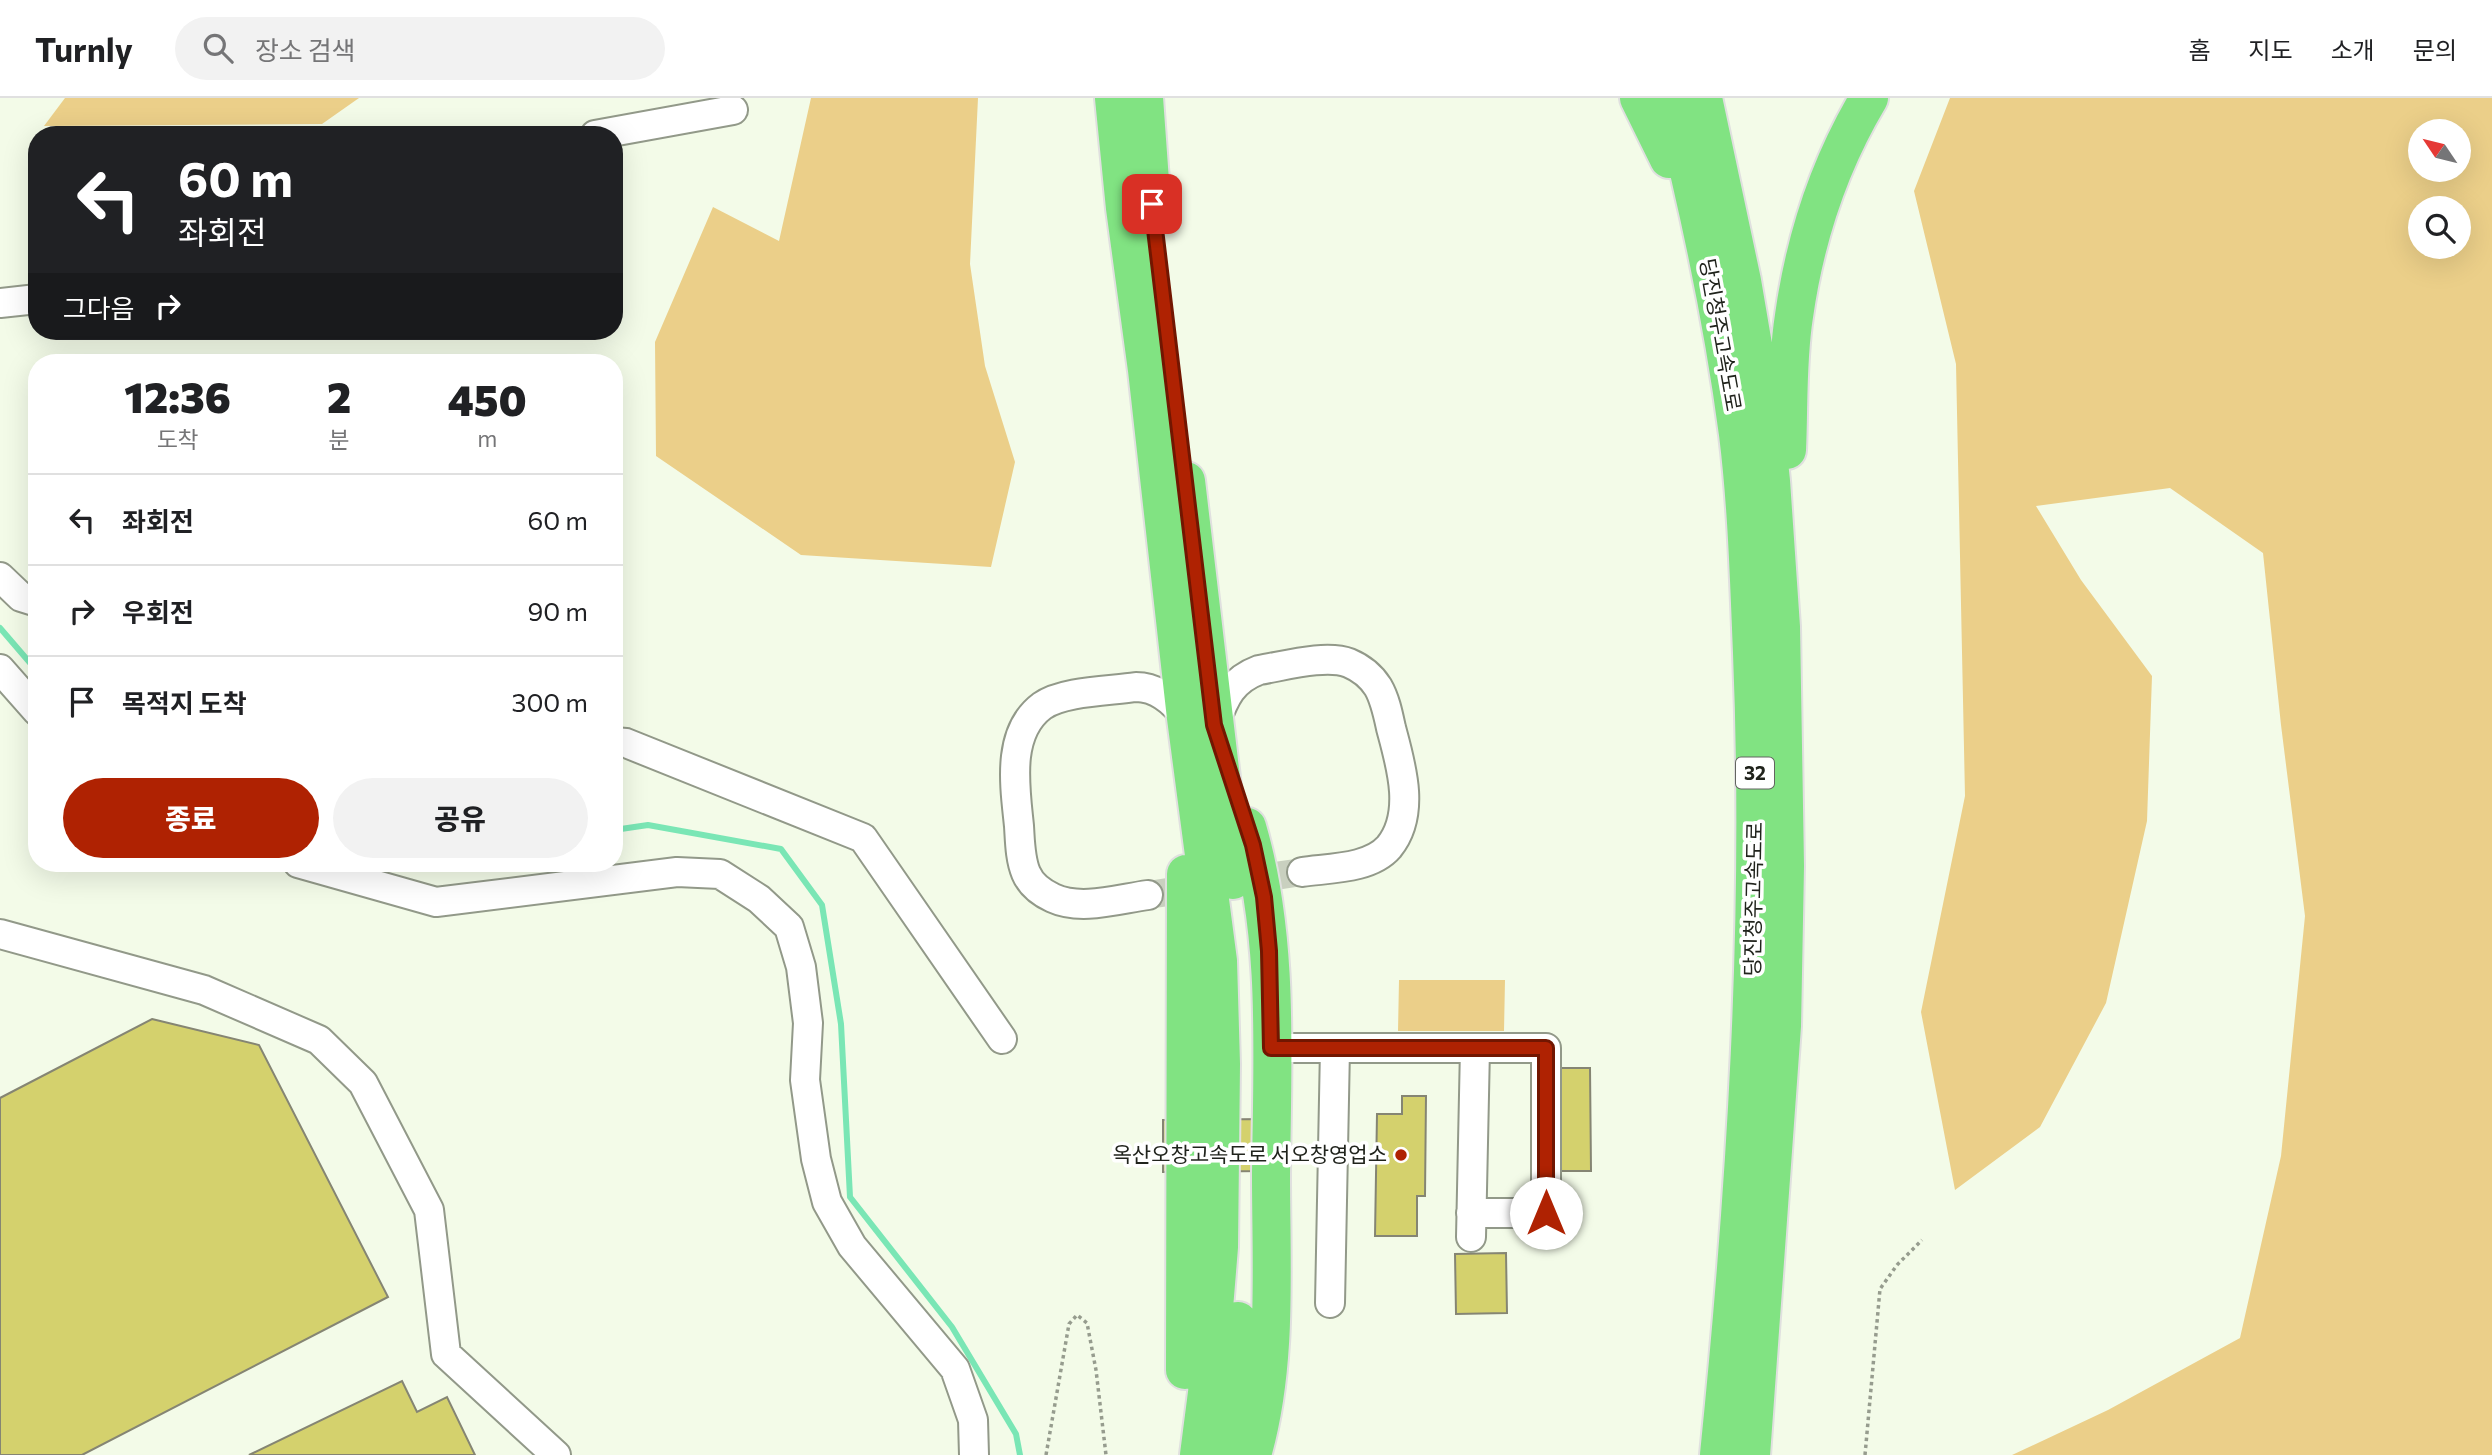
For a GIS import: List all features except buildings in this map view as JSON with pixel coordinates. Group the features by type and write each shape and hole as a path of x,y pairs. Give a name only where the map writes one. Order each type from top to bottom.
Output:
{"highway":[{"path":"1114,98 1125,208 1147,370 1200,722 1205,1130 1203,1329 1190,1455"},
{"path":"1144,98 1148,176 1191,522 1200,722 1220,997 1219,1247 1210,1369 1199,1455"},
{"path":"1148,176 1155,98"},
{"path":"1639,98 1679,178 1702,233"},
{"name":"당진청주고속도로","path":"1671,98 1717,307 1738,435 1747,532 1755,715 1753,984 1743,1170 1719,1455"},
{"name":"당진청주고속도로","path":"1703,98 1742,281 1762,398 1771,481 1781,627 1785,852 1782,1026 1751,1455"},
{"path":"1781,627 1793,317 1809,238 1822,198 1845,141 1869,98"},
{"path":"1200,722 1253,845 1264,897 1269,951 1271,1335 1262,1414 1252,1455"},
{"path":"1181,1455 1187,1344 1200,722"},
{"path":"1200,722 1224,793 1232,871 1240,1019 1240,1281 1236,1382 1228,1455"},
{"path":"1200,722 1243,853 1253,968 1252,1335 1236,1455"}],"lane":[{"path":"623,130 733,110"},
{"path":"0,303 28,300"},
{"path":"0,577 21,597 28,599"},
{"path":"1148,895 1085,904 1072,903 1054,898 1034,885 1026,872 1021,855 1015,773 1018,747 1026,724 1038,709 1048,702 1064,697 1136,687 1147,688 1170,700 1200,722 1223,701 1232,685 1249,673 1335,660 1361,669 1377,686 1385,702 1395,743 1404,791 1403,813 1398,831 1388,848 1372,859 1302,872"},
{"path":"0,669 28,701"},
{"path":"623,743 863,838 1002,1039"},
{"path":"330,872 436,902 677,872 720,874 759,899 789,928 801,967 808,1023 805,1080 816,1159 827,1202 852,1246 955,1369 973,1420 974,1455"},
{"path":"0,934 204,990 319,1040 363,1083 429,1210 446,1354 556,1455"},
{"path":"1271,1048 1335,1048 1475,1048 1546,1048 1546,1213 1471,1225 1475,1048"},
{"path":"1330,1303 1335,1048"}],"path":[{"path":"1865,1455 1880,1289 1896,1265 1922,1240"},
{"path":"1046,1455 1069,1324 1077,1315 1087,1323 1096,1370 1106,1455"}],"shaded area":[{"path":"65,98 359,98 322,124 44,126"},
{"path":"811,98 978,98 970,264 985,366 1015,462 991,567 801,555 656,456 655,342 713,207 779,241"},
{"path":"1950,98 2492,98 2492,1455 2012,1455 2108,1410 2240,1338 2281,1156 2305,916 2263,553 2170,488 2036,506 2081,580 2152,676 2147,821 2106,1003 2040,1127 1955,1190 1921,1012 1965,796 1956,364 1914,191"},
{"path":"1399,980 1505,980 1504,1031 1398,1031"}],"waterway":[{"path":"0,628 28,661"},
{"path":"623,829 648,825 781,849 822,905 841,1024 850,1197 952,1327 1016,1434 1020,1455"}],"tunnel":[{"path":"1148,895 1302,872"}],"place":[{"name":"옥산오창고속도로 서오창영업소","path":"1401,1155"}],"route":[{"path":"1152,204 1214,725 1253,845 1264,897 1269,951 1271,1048 1546,1048 1546,1213"}]}
